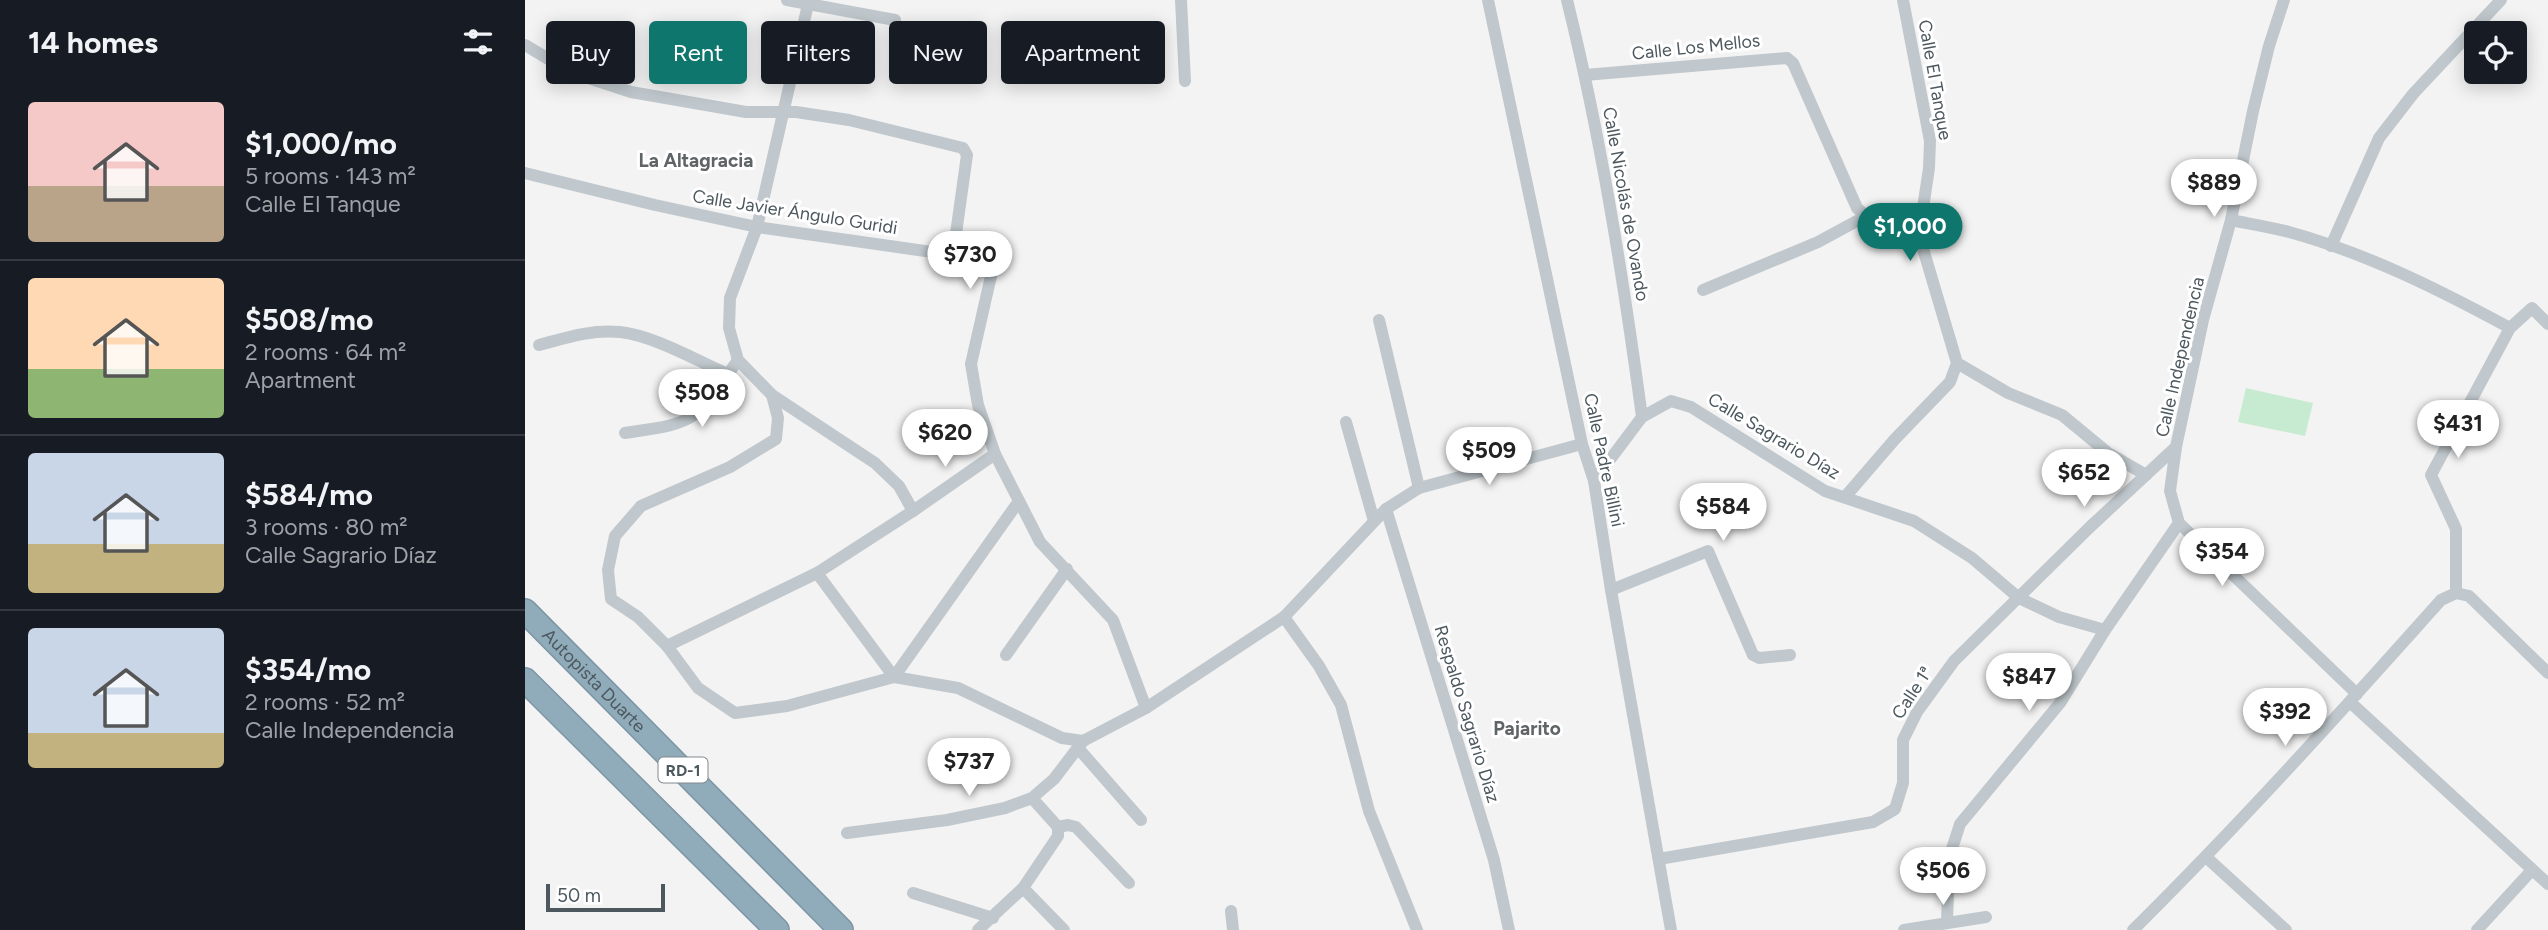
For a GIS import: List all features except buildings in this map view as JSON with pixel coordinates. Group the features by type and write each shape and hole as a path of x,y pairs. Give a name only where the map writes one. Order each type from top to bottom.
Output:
{"highway":[{"name":"Autopista Duarte","path":"525,611 841,930"},
{"name":"RD-1","path":"525,680 777,930"}],"street":[{"path":"787,0 895,20"},
{"path":"1181,0 1185,81"},
{"name":"Calle Padre Billini","path":"1488,0 1582,444 1594,481 1671,930"},
{"name":"Calle Nicolás de Ovando","path":"1567,0 1585,75 1624,284 1642,417"},
{"name":"Calle El Tanque","path":"1903,0 1930,141 1929,168 1919,235 1957,363"},
{"name":"Calle Independencia","path":"2284,0 2269,46 2231,220 2203,320 2169,491 2179,523 2353,698 2548,884"},
{"path":"2331,246 2379,138 2413,94 2501,0"},
{"path":"809,2 757,227 730,298 729,328 739,360 772,395 875,463 899,486 913,511"},
{"path":"525,45 571,72 631,92 746,112 782,112 849,120 963,148 967,155 953,255"},
{"name":"Calle Los Mellos","path":"1585,75 1787,58 1793,62 1853,201 1866,216"},
{"name":"Calle Javier Ángulo Guridi","path":"525,173 757,227 953,255 984,265 991,276 971,363 978,405 995,454 1039,540 1113,620 1146,708"},
{"path":"1703,290 1818,242 1866,216 1919,230"},
{"path":"2231,220 2289,232 2331,246 2456,299 2509,328"},
{"path":"2456,593 2456,529 2431,475 2509,328 2532,308 2548,324"},
{"path":"1378,320 1419,488"},
{"path":"539,345 583,334 620,332 643,338 728,374"},
{"path":"625,433 666,425 693,415 739,360"},
{"path":"1845,497 1895,439 1950,382 1957,363 2008,393 2062,415 2108,453 2146,475"},
{"path":"772,395 778,418 776,439 730,467 641,506 615,536 608,570 611,600 638,618 667,646 698,688 734,713 787,706 894,677 958,688 1062,738 1081,744 1141,820"},
{"name":"Calle Sagrario Díaz","path":"1594,481 1642,417 1671,401 1691,407 1825,491 1914,521 1972,558 2019,598 2059,617 2105,630"},
{"path":"1346,422 1374,521"},
{"path":"846,833 947,820 1005,808 1032,798 1054,779 1081,744 1146,708 1284,617 1386,509 1419,488 1582,444"},
{"name":"Calle 1ª","path":"1659,859 1873,822 1895,808 1903,783 1903,740 1917,712 1954,661 2176,447"},
{"path":"667,646 817,573 995,454"},
{"path":"894,677 1019,501"},
{"name":"Respaldo Sagrario Díaz","path":"1386,509 1494,860 1509,930"},
{"path":"1947,923 1949,858 1960,824 2060,703 2105,630 2179,523"},
{"path":"1611,590 1708,551 1753,655 1759,658 1790,654"},
{"path":"1006,655 1067,569"},
{"path":"817,573 894,677"},
{"path":"2133,930 2206,857 2441,600 2456,593 2469,596 2548,673"},
{"path":"1284,617 1319,666 1341,705 1369,811 1417,930"},
{"path":"913,893 987,925 1023,888 1058,836 1058,827 1032,798"},
{"path":"1058,827 1076,827 1129,883"},
{"path":"2206,857 2286,930"},
{"path":"2477,930 2532,870"},
{"path":"1023,888 1064,930"},
{"path":"1231,911 1233,930"},
{"path":"1904,930 1986,917"}],"green space":[{"path":"2246,388 2313,403 2305,436 2238,422"}],"district":[{"name":"La Altagracia","path":"696,160"},
{"name":"Pajarito","path":"1527,728"}]}
